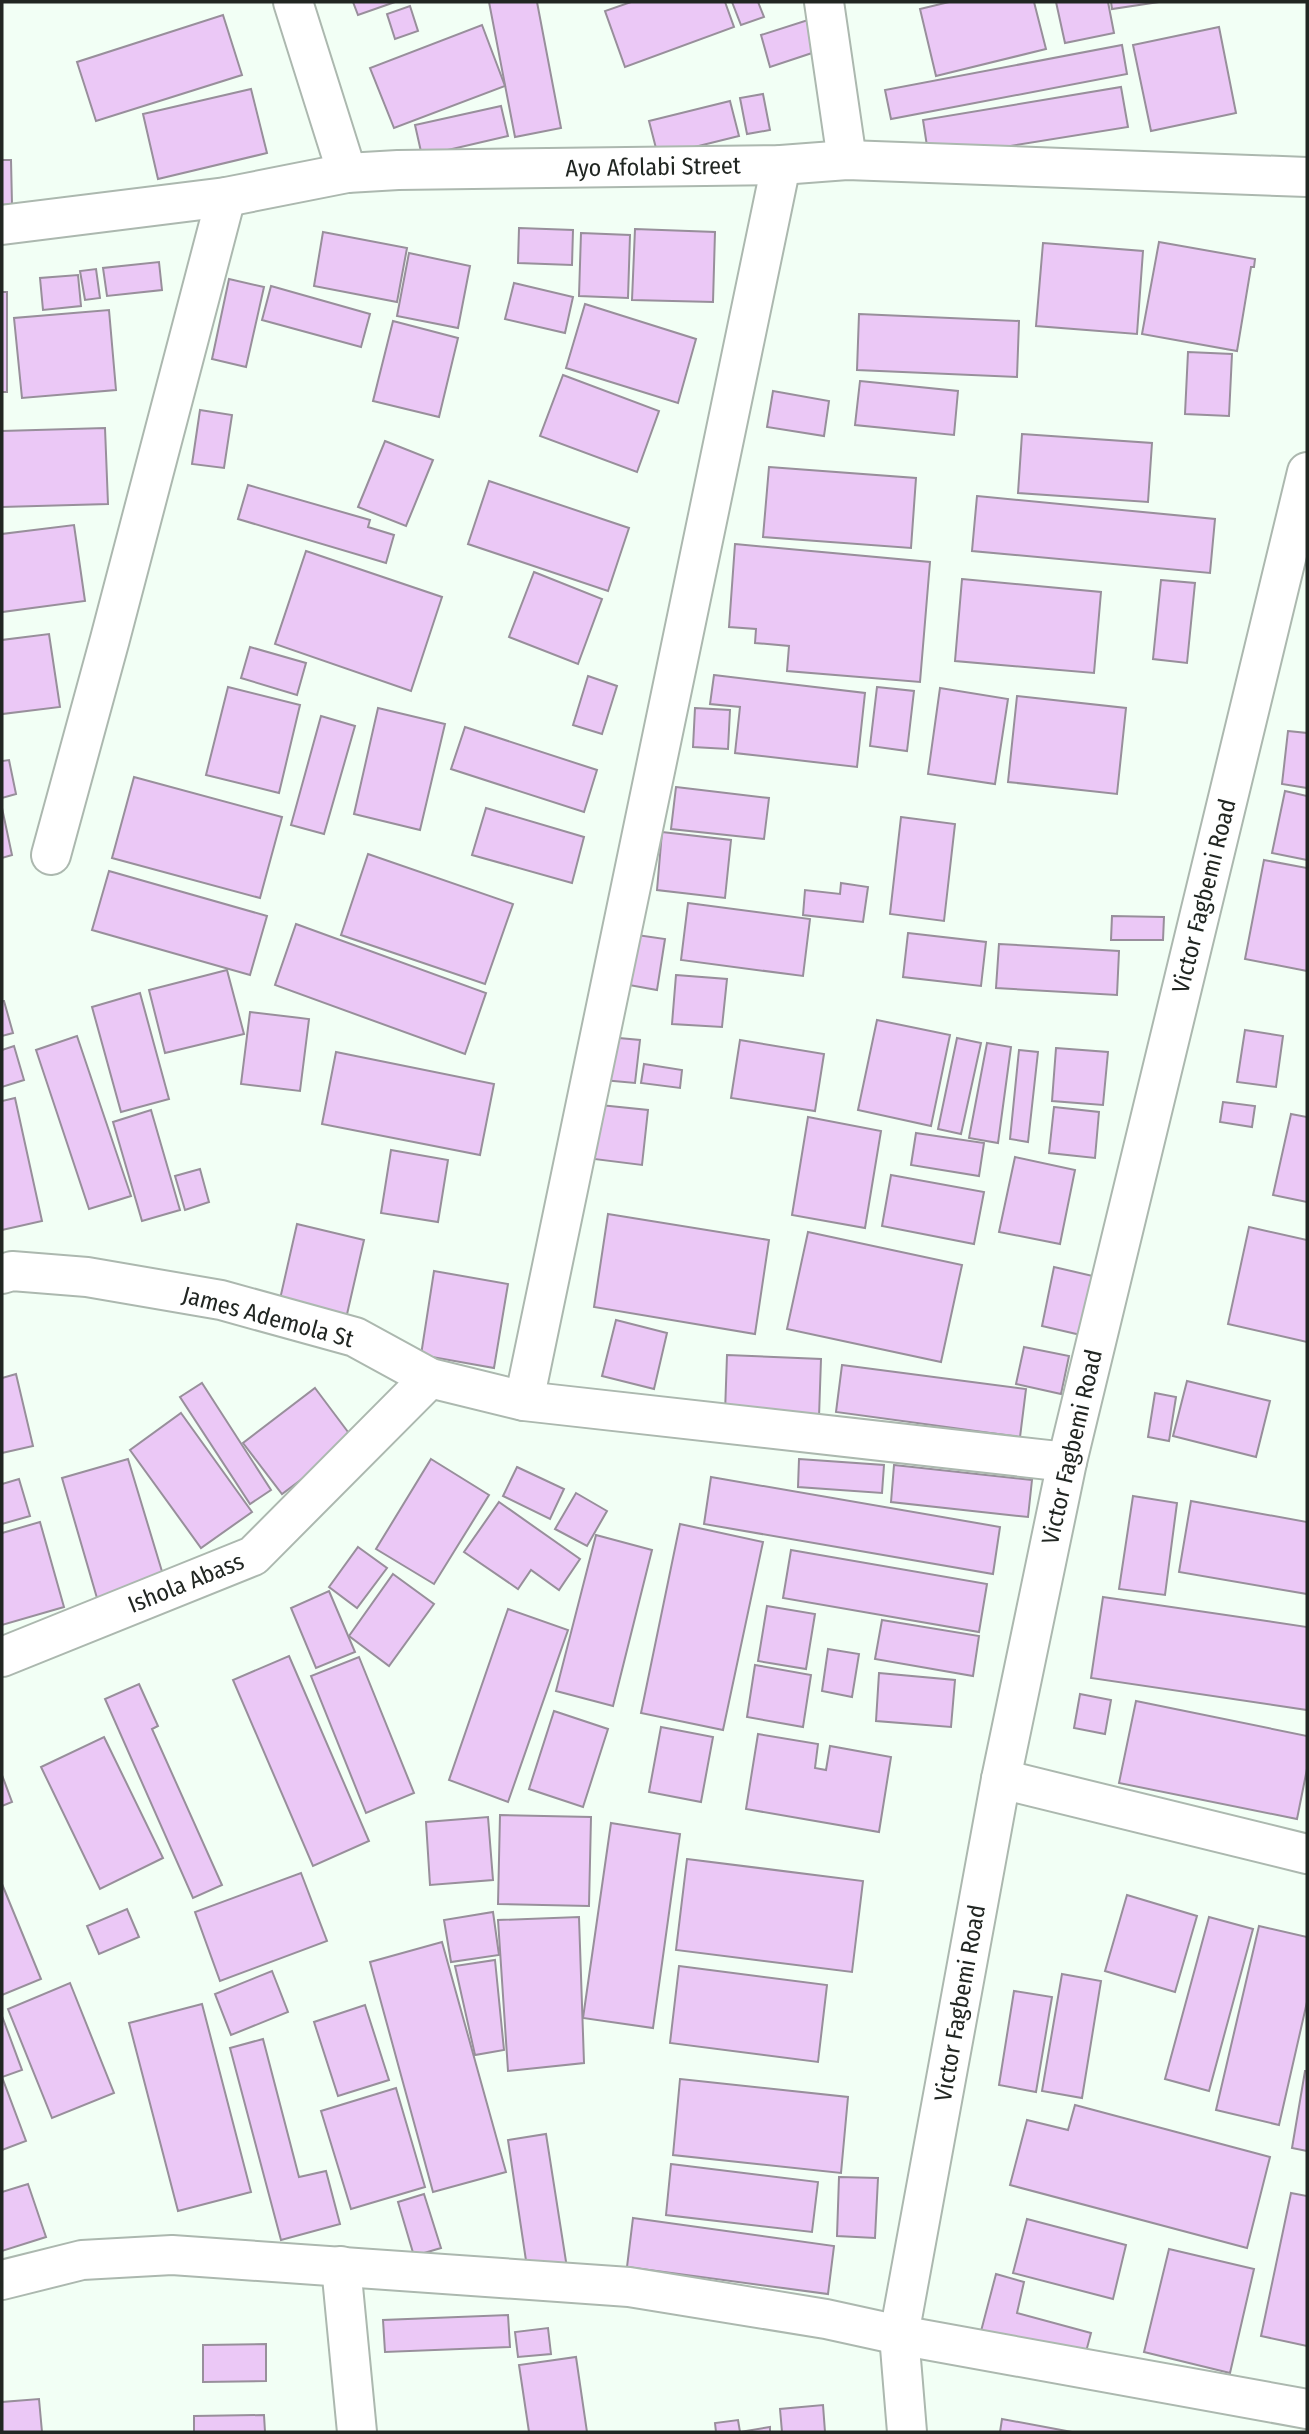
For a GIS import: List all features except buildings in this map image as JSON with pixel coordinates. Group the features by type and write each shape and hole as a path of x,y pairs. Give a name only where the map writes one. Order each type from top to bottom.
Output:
{"street":[{"path":"293,2 347,173"},
{"path":"824,2 847,160"},
{"name":"Ayo Afolabi Street","path":"2,225 226,197 347,173 398,170 781,166 847,160 1307,177"},
{"path":"524,1401 781,166"},
{"path":"51,855 226,197"},
{"name":"Victor Fagbemi Road","path":"907,2432 899,2335 1001,1779 1067,1462 1307,472"},
{"name":"James Ademola St","path":"2,1274 12,1271 87,1277 221,1300 355,1337 430,1378 524,1401 1067,1462"},
{"name":"Ishola Abass","path":"2,1657 253,1556 430,1378"},
{"path":"1001,1779 1307,1854"},
{"path":"2,2280 82,2260 172,2255 629,2287 826,2319 899,2335 1307,2409"},
{"path":"341,2266 357,2432"}]}
